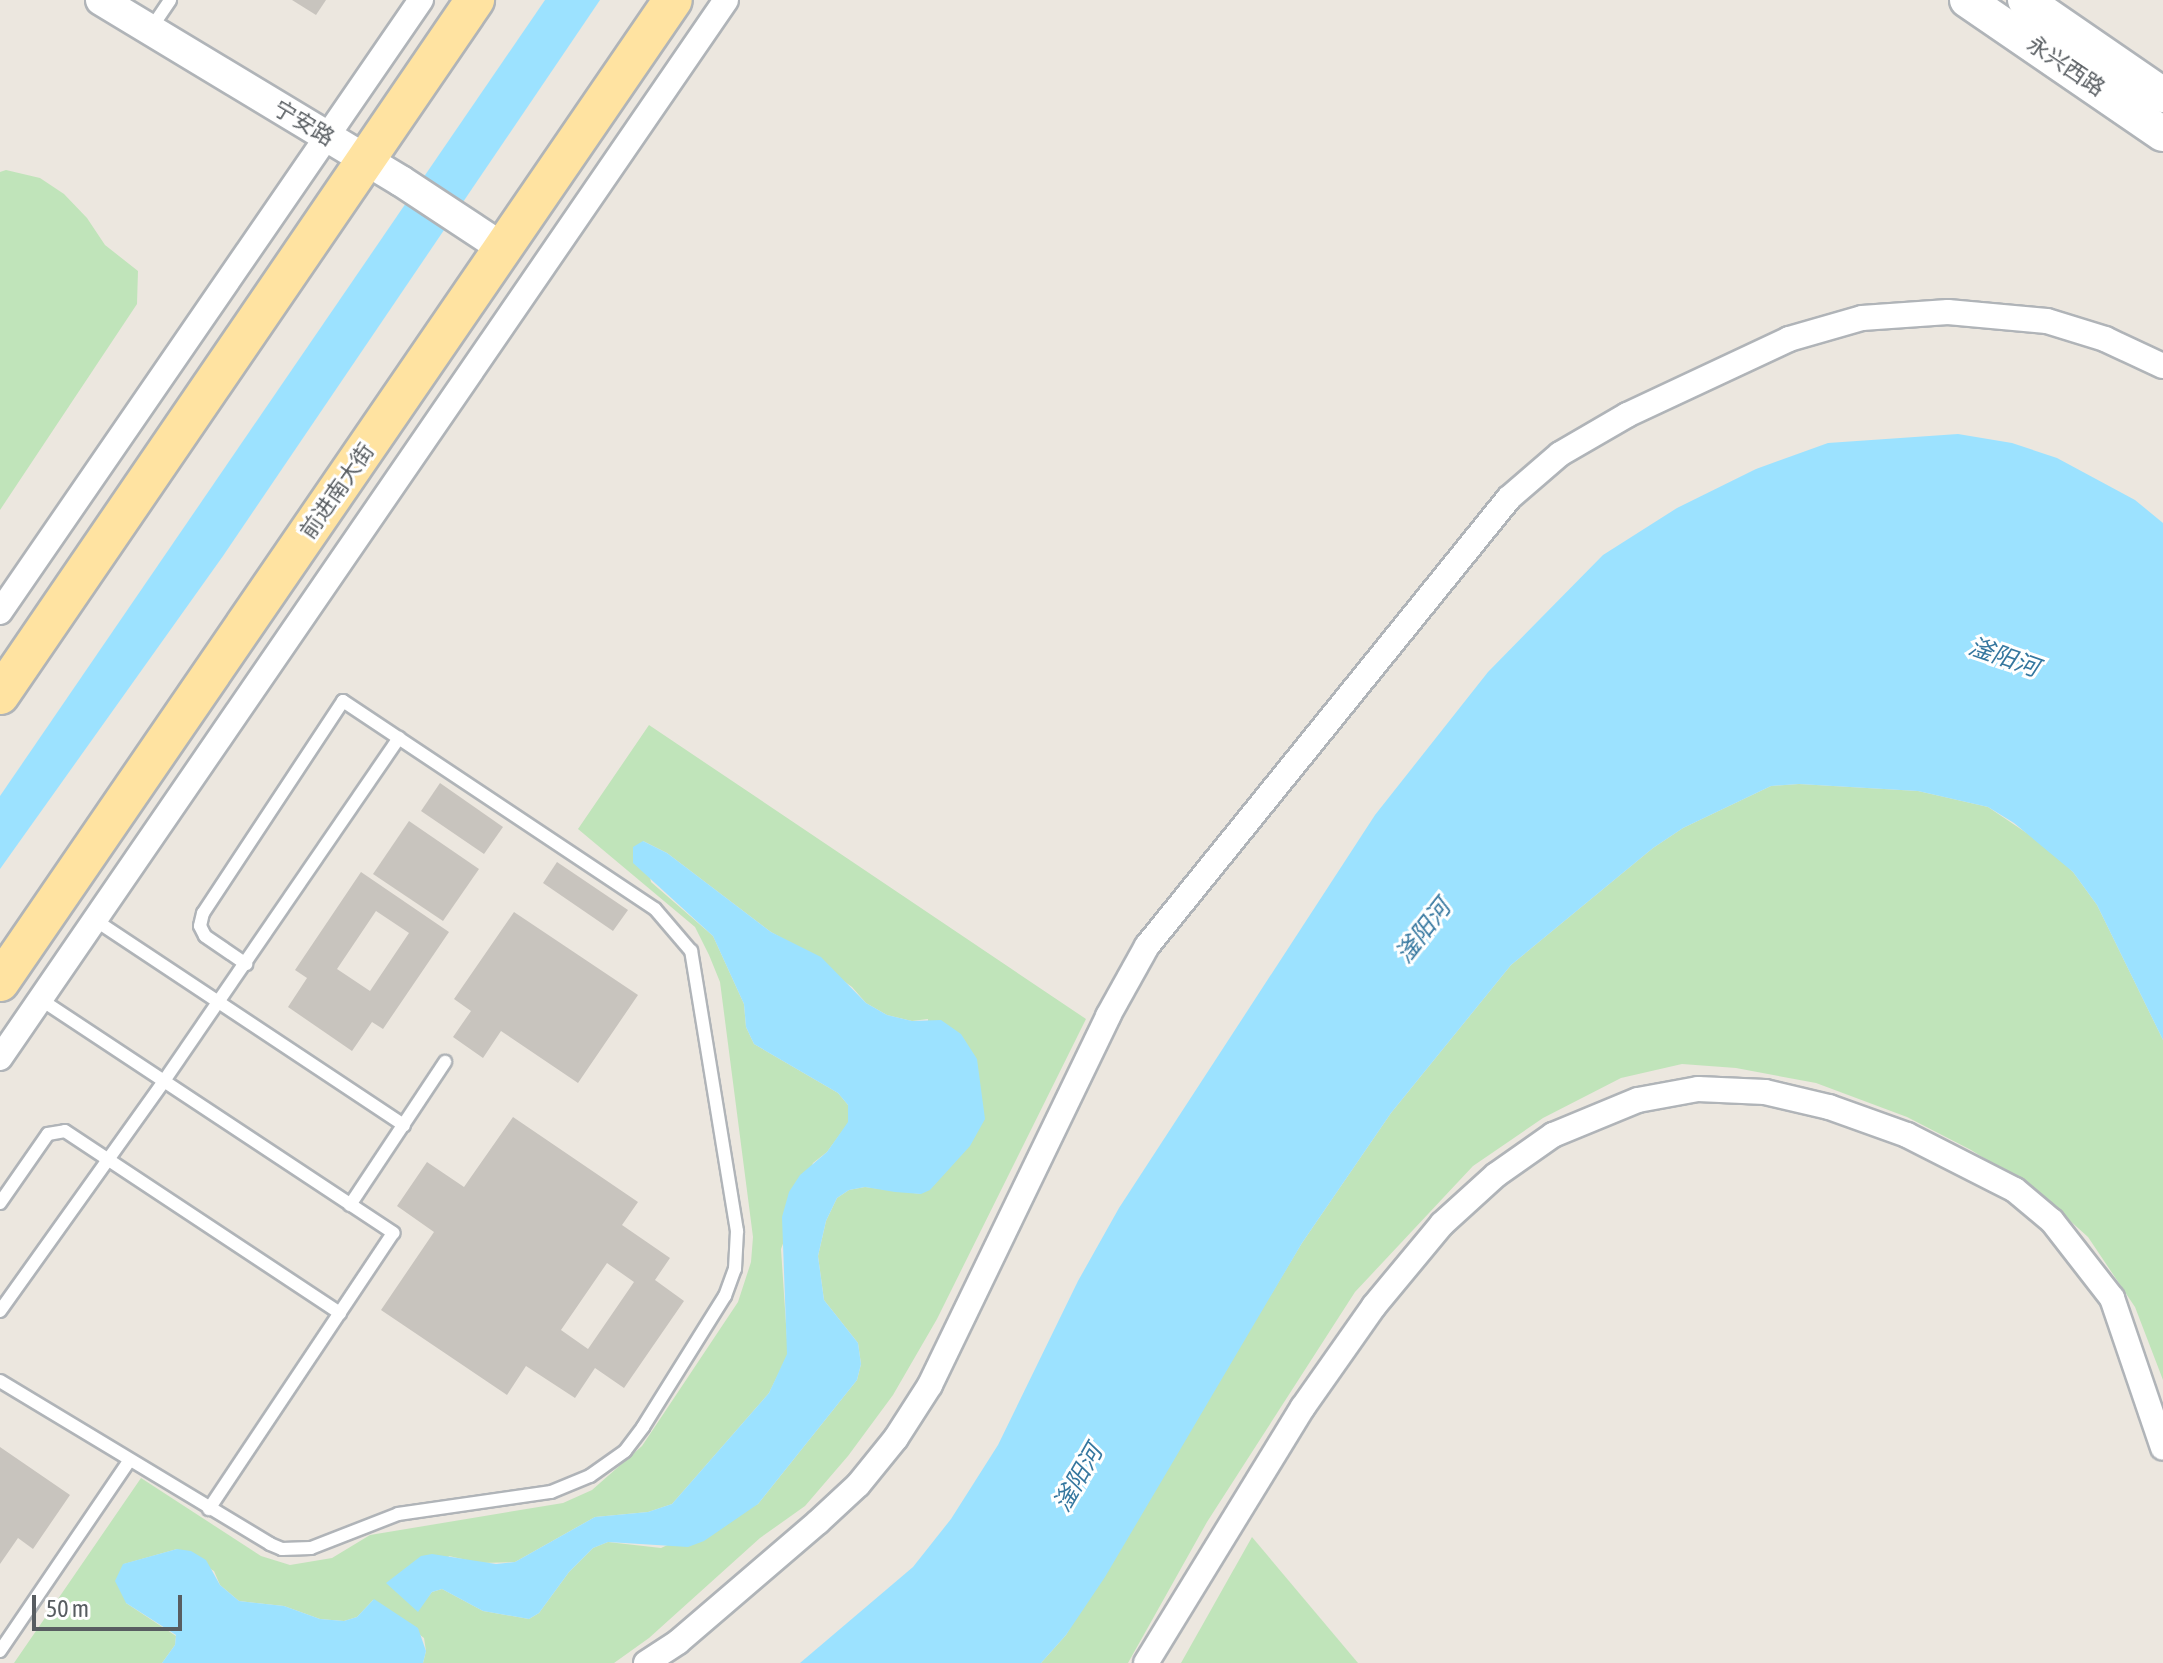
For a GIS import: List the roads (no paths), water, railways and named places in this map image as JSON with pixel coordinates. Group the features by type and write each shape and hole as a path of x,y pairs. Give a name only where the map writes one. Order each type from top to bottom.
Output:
{"main road":[{"path":"0,695 475,0"},
{"name":"前进南大街","path":"0,982 673,0"},
{"name":"永兴西路","path":"1967,0 2163,134"},
{"name":"永兴西路","path":"2039,4 2163,95"}],"street":[{"name":"宁安路","path":"101,0 401,181 504,249"},
{"path":"0,612 421,0"},
{"path":"0,1058 726,0"},
{"path":"646,1663 678,1642 818,1522 858,1485 896,1438 954,1336 1108,1016 1147,946 1509,498 1560,454 1627,415 1789,339 1862,318 1948,312 2047,321 2105,339 2163,366"},
{"path":"1146,1663 1303,1407 1374,1306 1442,1224 1496,1175 1553,1135 1638,1100 1698,1089 1765,1092 1829,1107 1907,1135 2015,1190 2052,1221 2112,1298 2163,1448"}],"lane":[{"path":"150,30 170,0"},
{"path":"0,1381 209,1509 270,1544 294,1550 311,1548 398,1514 551,1492 576,1484 625,1451 725,1296 735,1269 737,1231 691,951 655,909 343,701 203,913 200,926 205,936 246,964"},
{"path":"0,1311 246,964 399,738"},
{"path":"95,920 404,1125"},
{"path":"40,999 393,1233 209,1509"},
{"path":"350,1205 445,1062"},
{"path":"0,1203 48,1134 65,1131 340,1313"},
{"path":"0,1651 130,1460"}],"water":[{"path":"545,0 600,0 223,556 0,869 0,796"},
{"name":"滏阳河","path":"1958,434 2012,443 2057,458 2135,500 2163,523 2163,1040 2097,905 2073,872 2014,823 1988,807 1918,791 1799,784 1771,786 1683,828 1653,848 1511,965 1391,1113 1302,1243 1105,1577 1066,1635 1041,1663 800,1663 913,1567 951,1519 998,1445 1078,1281 1119,1208 1375,815 1488,672 1603,555 1677,508 1756,469 1828,443"},
{"path":"643,841 667,853 771,932 821,957 866,1003 887,1015 912,1021 941,1020 961,1034 977,1059 985,1119 970,1146 930,1190 921,1194 865,1187 849,1190 837,1198 826,1221 818,1256 824,1300 858,1343 861,1364 857,1380 758,1504 704,1541 688,1547 608,1542 593,1548 569,1572 539,1613 529,1619 483,1611 442,1589 432,1592 418,1612 386,1583 421,1556 432,1554 496,1564 515,1562 595,1517 648,1512 672,1504 769,1393 787,1354 782,1217 789,1192 800,1175 827,1152 848,1122 848,1105 838,1093 754,1044 746,1027 744,1004 713,936 633,863 633,847"},
{"path":"177,1549 191,1551 206,1560 220,1585 239,1601 284,1606 320,1619 344,1621 357,1617 374,1599 418,1628 426,1651 423,1663 162,1663 175,1645 176,1635 126,1603 115,1581 123,1564"}]}
